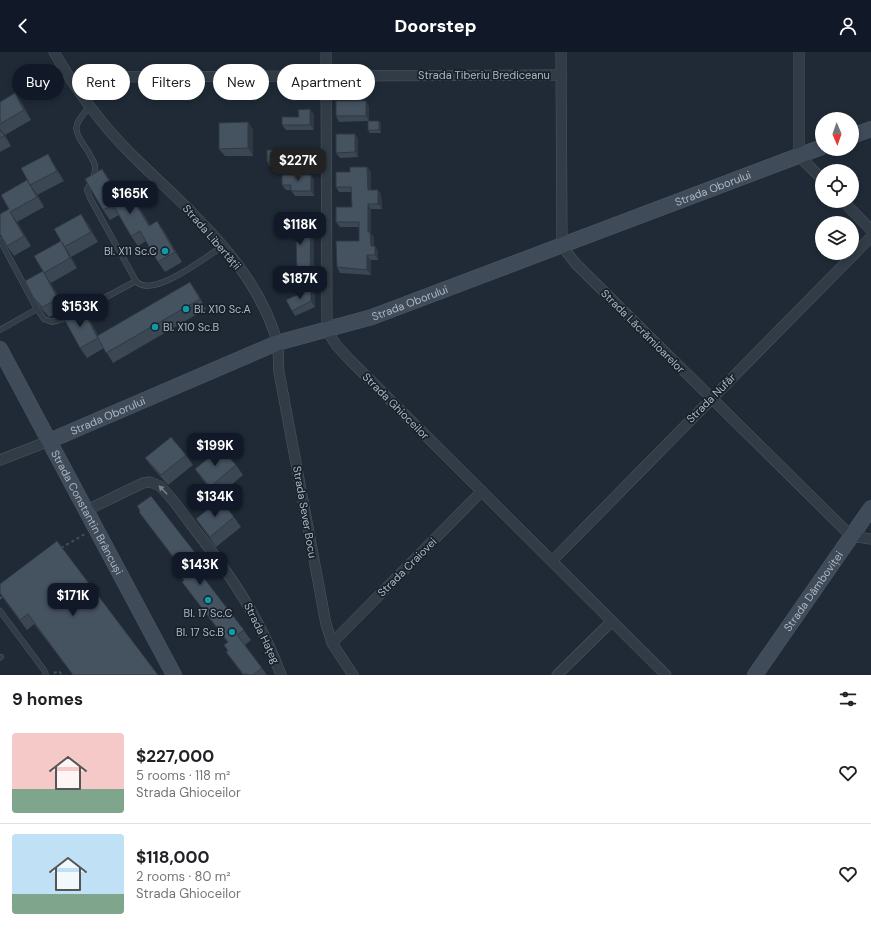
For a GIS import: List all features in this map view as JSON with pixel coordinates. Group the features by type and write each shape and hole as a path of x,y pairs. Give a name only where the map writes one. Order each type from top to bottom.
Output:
{"street":[{"name":"Strada Libertății","path":"54,52 72,81"},
{"path":"326,52 327,64"},
{"path":"561,52 562,246"},
{"path":"799,52 799,156 815,172"},
{"name":"Strada Tiberiu Brediceanu","path":"130,77 277,75"},
{"name":"Strada Tiberiu Brediceanu","path":"375,75 561,75"},
{"name":"Strada Libertății","path":"86,100 126,148 173,192 223,246 253,288 277,342"},
{"path":"327,100 327,331"},
{"path":"859,133 871,129"},
{"name":"Strada Oborului","path":"0,460 49,441 277,342 327,331 372,318 815,150"},
{"path":"850,208 871,230"},
{"name":"Strada Nufăr","path":"552,561 871,237"},
{"name":"Strada Lăcrămioarelor","path":"562,246 576,264 851,536"},
{"name":"Strada Ghioceilor","path":"327,331 337,346 349,359 666,675"},
{"name":"Strada Sever Bocu","path":"277,342 279,372 326,624 332,643 353,675"},
{"name":"Strada Constantin Brâncuși","path":"1,353 174,675"},
{"name":"Strada Hațeg","path":"85,511 143,483 150,482 160,486 232,579 250,606 272,650 281,675"},
{"name":"Strada Craiovei","path":"332,643 482,492"},
{"name":"Strada Dâmboviței","path":"755,675 871,508"},
{"path":"851,536 871,538"},
{"path":"557,675 612,621"}],"lane":[{"path":"91,106 77,121 76,127 79,138 95,167 95,173 87,190 136,281 142,286 147,286 170,279 223,246"},
{"path":"0,240 37,309 44,319 52,322 57,322 136,281"},
{"path":"0,330 37,309"},
{"path":"0,611 44,670 46,675"}],"path":[{"path":"58,550 94,528"},
{"path":"0,599 5,593"},
{"path":"50,675 59,671 62,675"}],"building":[{"path":"12,95 12,100 19,100 24,110 0,124 0,102"},
{"path":"336,101 366,101 366,116 336,116"},
{"path":"310,109 310,125 282,125 282,117 299,117 298,110"},
{"path":"368,121 379,121 379,130 368,130"},
{"path":"248,122 248,148 219,149 219,123"},
{"path":"0,129 4,136 0,138"},
{"path":"336,134 355,134 355,152 336,153"},
{"path":"267,150 282,150 282,162 267,162"},
{"path":"48,154 57,171 30,185 21,168"},
{"path":"350,167 367,167 368,190 378,190 378,204 368,204 368,232 370,232 371,246 375,246 375,255 367,255 367,270 337,267 336,241 359,241 359,222 336,222 336,207 352,207 351,187 336,187 336,172 350,172"},
{"path":"102,169 121,201 130,195 149,226 157,221 175,252 158,262 140,231 131,236 113,205 103,210 85,179"},
{"path":"282,175 311,175 311,191 291,191 291,185 282,185"},
{"path":"27,180 37,197 10,212 24,236 7,246 0,234 0,214 9,209 1,195"},
{"path":"81,214 91,232 64,247 70,258 44,273 34,256 61,241 54,229"},
{"path":"275,216 311,216 310,282 292,282 291,269 297,268 296,242 299,242 299,225 275,225"},
{"path":"43,271 58,299 42,307 33,297 25,281"},
{"path":"190,282 200,299 106,353 97,336"},
{"path":"311,289 311,301 292,311 286,300"},
{"path":"81,307 98,338 80,348 63,317"},
{"path":"171,437 186,455 161,475 145,458"},
{"path":"221,448 236,465 210,487 195,469"},
{"path":"151,496 200,559 193,564 244,630 237,635 262,668 253,675 248,675 246,673 244,675 226,652 228,651 224,645 228,642 182,582 184,580 180,575 184,571 139,512 140,511 137,506"},
{"path":"220,499 234,517 210,537 196,519"},
{"path":"57,541 158,675 73,675 28,614 20,620 0,593 0,584"}],"place":[{"name":"Bl. X11 Sc.C","path":"165,251"},
{"name":"Bl. X10 Sc.A","path":"186,309"},
{"name":"Bl. X10 Sc.B","path":"155,327"},
{"name":"Bl. 17 Sc.C","path":"208,600"},
{"name":"Bl. 17 Sc.B","path":"232,632"}]}
